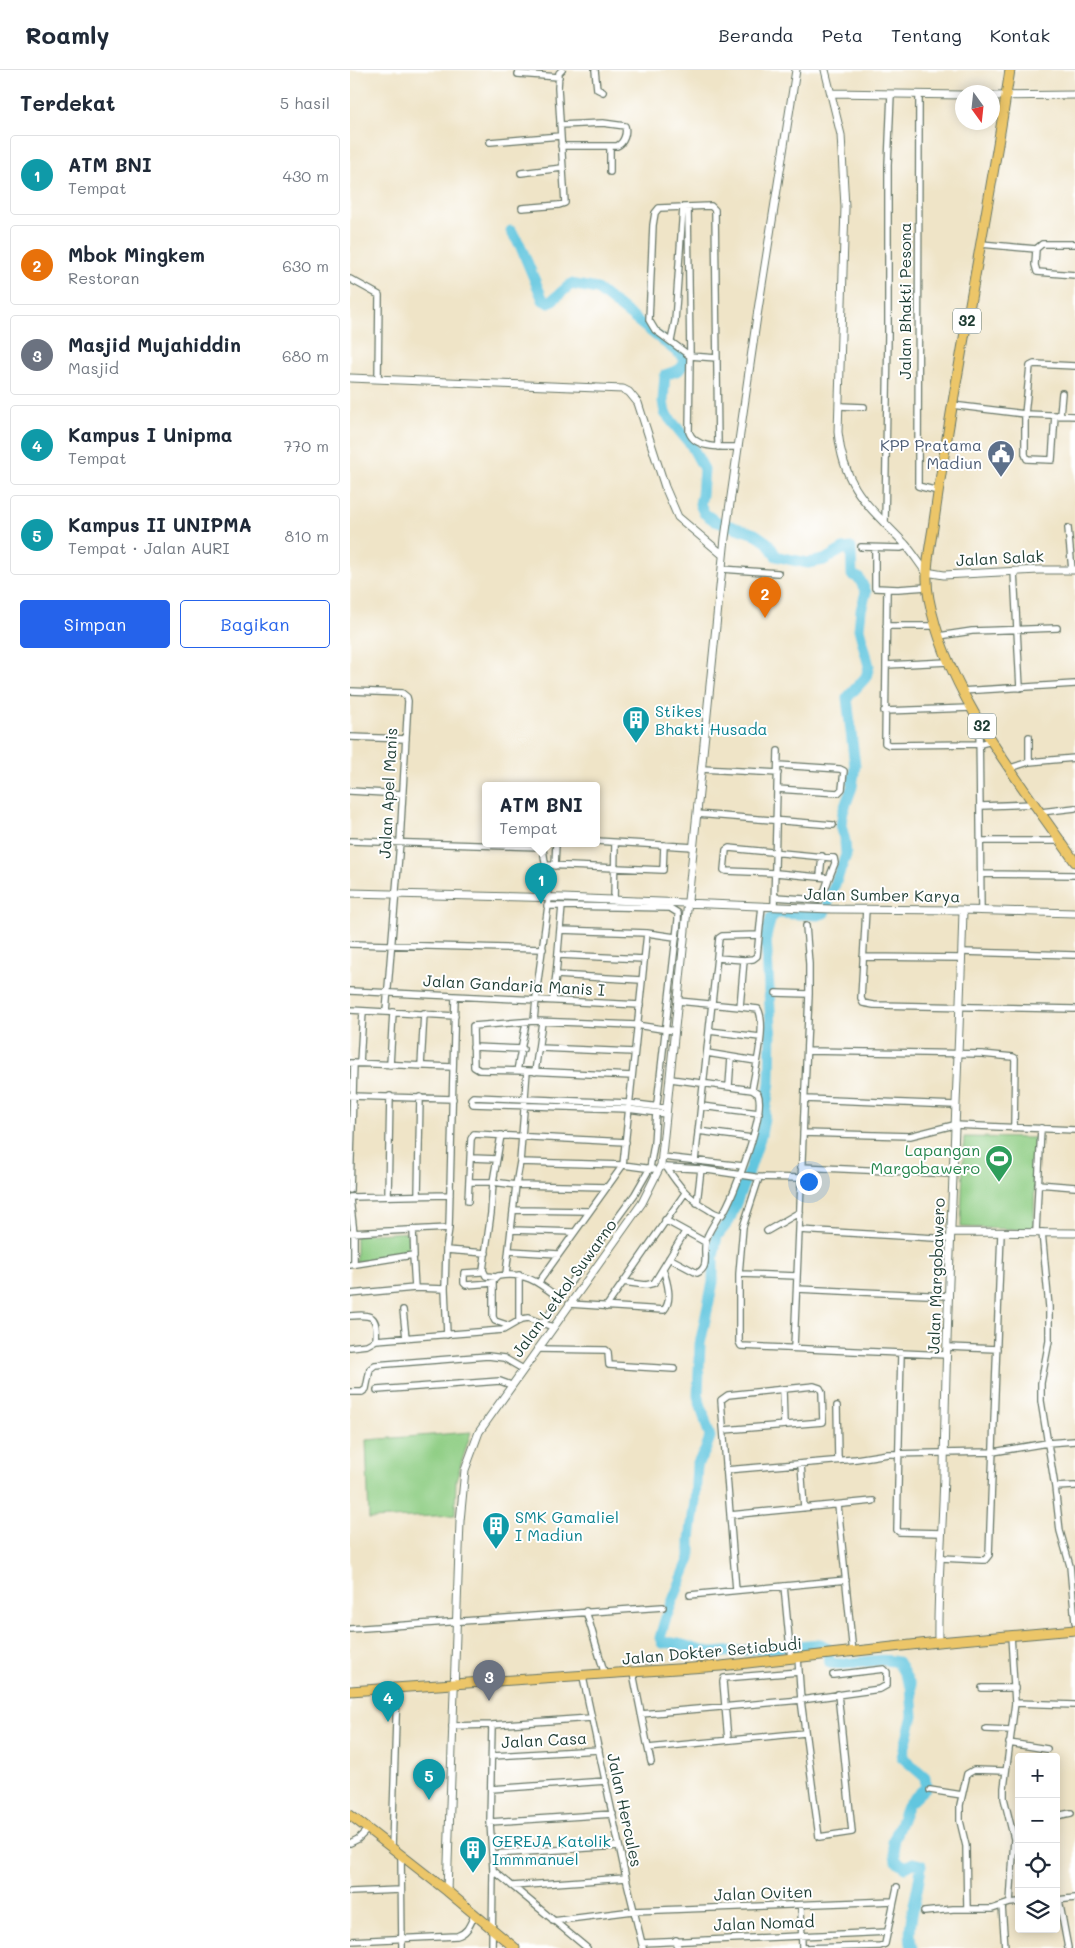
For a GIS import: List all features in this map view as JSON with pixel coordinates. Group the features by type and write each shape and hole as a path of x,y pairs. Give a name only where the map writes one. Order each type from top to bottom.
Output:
{"main road":[{"name":"32","path":"1010,70 938,491 926,572 927,587 939,636 961,691 979,722 1075,862"},
{"name":"Jalan Dokter Setiabudi","path":"350,1692 633,1673 1075,1630"},
{"path":"350,1815 516,1948"}],"street":[{"path":"522,208 564,204 566,198 560,136 559,77 562,70"},
{"path":"595,70 597,89 603,92"},
{"name":"Jalan Letkol Suwarno","path":"447,1891 453,1684 460,1521 465,1470 479,1432 642,1203 663,1168 667,1111 726,530 796,70"},
{"path":"825,70 841,135 845,207 838,432 844,464 860,498 907,546 926,572"},
{"path":"518,74 559,77"},
{"path":"831,93 955,95"},
{"path":"885,524 888,334 887,231 891,94"},
{"name":"Jalan Bhakti Pesona","path":"919,95 918,486 938,491"},
{"path":"1000,96 1075,95"},
{"path":"560,125 603,123 625,126 626,130 623,141 617,146 561,146"},
{"path":"490,142 560,136"},
{"path":"610,146 610,172"},
{"path":"521,173 562,168"},
{"path":"717,358 690,356 655,330 649,320 653,225 655,213 659,208 711,206 715,210 717,358 718,447"},
{"path":"685,208 690,356 688,432 694,441 718,447 738,447"},
{"path":"671,341 685,208"},
{"path":"981,244 1036,249 1042,244 1075,244"},
{"path":"1036,249 1035,265 1037,272 1075,275"},
{"path":"350,279 379,295 378,379"},
{"path":"1062,393 1057,415 1053,458 1050,461 1034,460 1026,457 1025,414 1031,365 1075,366"},
{"path":"350,378 623,389 634,398 641,410 665,487 678,517 723,555"},
{"path":"952,405 1025,414 1075,416"},
{"path":"839,406 864,406"},
{"path":"1068,528 1074,570"},
{"path":"861,547 907,546"},
{"path":"876,548 875,587 887,589 927,587"},
{"path":"722,569 778,573"},
{"name":"Jalan Salak","path":"926,572 944,575 1074,570"},
{"path":"1014,571 1020,688"},
{"path":"887,589 884,711 884,742 886,745 980,744 992,741"},
{"path":"886,626 936,626"},
{"path":"939,636 972,631 1057,628"},
{"path":"886,665 948,662"},
{"path":"961,691 1075,684"},
{"name":"Jalan Apel Manis","path":"350,691 402,693 406,695 408,701 400,842 387,992 390,1012 390,1065"},
{"path":"884,711 971,708"},
{"path":"979,722 981,911"},
{"path":"350,737 406,739"},
{"path":"1029,737 1030,762"},
{"path":"774,906 777,852 778,751"},
{"path":"1010,768 1030,762 1075,758"},
{"path":"778,765 840,769 844,772 842,789 838,793 778,789"},
{"path":"701,769 778,773"},
{"path":"350,791 402,794"},
{"path":"981,806 1034,804"},
{"path":"1041,812 1075,808"},
{"path":"697,814 833,825"},
{"path":"350,841 482,844"},
{"path":"981,841 1060,841"},
{"path":"600,842 694,847"},
{"path":"614,901 615,843"},
{"path":"545,866 663,870 664,845"},
{"path":"534,1021 548,902 541,847"},
{"path":"556,847 556,866"},
{"path":"775,897 819,900 822,898 836,863 835,859 822,856 728,849 724,870 829,878"},
{"path":"820,876 822,856"},
{"path":"982,874 1075,875"},
{"name":"Jalan Sumber Karya","path":"350,893 548,902 614,901 831,909 1075,913"},
{"path":"543,1324 559,1298 635,1194 650,1168 678,913 670,908 562,906 548,902"},
{"path":"553,1000 559,955 562,906"},
{"path":"717,958 744,960 753,959 757,956 762,906"},
{"path":"866,909 862,1002 874,1005 1075,1009"},
{"name":"Jalan Margobawero","path":"938,1642 937,1610 942,1533 946,1347 963,910"},
{"path":"794,1348 809,994 806,926"},
{"path":"560,930 647,933 675,937"},
{"path":"538,1282 623,1165 647,933"},
{"path":"695,1160 720,936 759,935"},
{"path":"350,944 543,949"},
{"path":"559,955 644,959"},
{"path":"863,957 1075,955"},
{"path":"740,1007 744,960"},
{"path":"556,975 641,980"},
{"name":"Jalan Gandaria Manis I","path":"350,991 640,1005"},
{"path":"776,993 809,994"},
{"path":"447,1335 446,1250 449,1228 453,1099 452,1068 456,997"},
{"path":"678,1001 754,1008 759,1011 761,1020 760,1037 752,1090"},
{"path":"350,1010 455,1016"},
{"path":"350,1190 352,1096 362,1011"},
{"path":"421,1066 424,1013"},
{"path":"632,1076 479,1070 472,1064 474,1025 534,1021 636,1025 675,1031"},
{"path":"535,1072 540,1048 542,1022"},
{"path":"517,1071 523,1048 526,1023"},
{"path":"709,1031 760,1037"},
{"path":"473,1047 523,1048"},
{"path":"540,1048 634,1052"},
{"path":"807,1051 958,1053 1014,1058 1014,1128"},
{"path":"707,1053 756,1061"},
{"path":"729,1086 731,1057"},
{"path":"355,1063 452,1068"},
{"path":"506,1274 520,1162 526,1071"},
{"path":"669,1258 697,1273 700,1273 704,1266 706,1261 705,1242 719,1215 724,1212 742,1175 759,1113 760,1096 752,1090 671,1079"},
{"path":"352,1096 453,1099"},
{"path":"388,1195 390,1096"},
{"path":"418,1195 420,1097"},
{"path":"525,1103 473,1097 470,1101 473,1104 525,1103 628,1106 667,1111"},
{"path":"804,1099 955,1105"},
{"path":"701,1106 759,1113"},
{"path":"803,1133 910,1136 954,1125 1075,1130"},
{"path":"1041,1128 1038,1184 1039,1232 1048,1307 1049,1341 1041,1384 1041,1402 1062,1539 1070,1571 1075,1622"},
{"path":"698,1131 752,1138"},
{"path":"468,1202 472,1135 626,1142"},
{"path":"495,1280 486,1276 483,1270 491,1213 493,1182 501,1135"},
{"path":"663,1157 744,1166"},
{"path":"470,1158 497,1159"},
{"path":"520,1162 701,1169 757,1178 801,1178"},
{"path":"801,1167 952,1174"},
{"path":"663,1168 685,1193 697,1203 719,1215"},
{"path":"697,1203 701,1169"},
{"path":"757,1178 743,1227 739,1274 740,1345 745,1347 947,1355"},
{"path":"470,1182 516,1185 608,1186"},
{"path":"1038,1184 1075,1187"},
{"path":"606,1307 685,1193"},
{"path":"414,1256 352,1264 350,1198 388,1195 450,1195"},
{"path":"513,1210 589,1211"},
{"path":"767,1231 800,1212"},
{"path":"665,1220 705,1242"},
{"path":"352,1233 449,1228"},
{"path":"413,1229 415,1288"},
{"path":"512,1230 574,1232"},
{"path":"799,1230 951,1236 1039,1232 1075,1233"},
{"path":"623,1282 650,1285 657,1280 685,1232"},
{"path":"941,1558 982,1560 988,1557 1000,1233"},
{"path":"446,1250 486,1253"},
{"path":"510,1251 558,1254"},
{"path":"569,1304 664,1310 668,1302 668,1285 663,1269"},
{"path":"483,1270 481,1272 464,1273 466,1285 495,1280 506,1274 519,1275 538,1282 559,1298"},
{"path":"739,1274 797,1276"},
{"path":"518,1321 519,1275"},
{"path":"495,1280 495,1321 510,1326"},
{"path":"350,1294 415,1288 445,1289"},
{"path":"797,1289 949,1296"},
{"path":"403,1310 406,1338"},
{"path":"350,1316 366,1314 370,1316 377,1326 376,1340"},
{"path":"350,1348 367,1345 376,1340 503,1330 518,1321 528,1318 553,1327"},
{"path":"946,1347 997,1349"},
{"path":"537,1349 606,1350 608,1352 608,1365 674,1369"},
{"path":"901,1353 897,1530 899,1532 942,1533"},
{"path":"350,1392 362,1392 366,1389 370,1369 375,1364 488,1356 504,1358 523,1368"},
{"path":"377,1390 500,1381 511,1385"},
{"path":"724,1430 823,1422 822,1392 820,1388 814,1386 724,1396 721,1400 736,1590"},
{"path":"783,1389 784,1424"},
{"path":"837,1406 838,1460"},
{"path":"726,1470 898,1454 993,1452 1075,1441"},
{"path":"802,1464 804,1508"},
{"path":"1055,1487 1075,1486"},
{"path":"730,1515 873,1501"},
{"path":"838,1505 853,1653"},
{"path":"690,1595 846,1580"},
{"path":"784,1586 790,1641 799,1672 818,1837 852,1832 838,1694"},
{"path":"350,1629 456,1620 663,1607"},
{"path":"586,1611 606,1675"},
{"path":"1010,1903 1014,1845 1012,1825 1004,1798 1015,1703 1011,1636"},
{"path":"641,1714 801,1700 883,1688 887,1685 887,1672 884,1668 833,1675"},
{"path":"728,1740 724,1678 799,1672"},
{"path":"633,1673 651,1762"},
{"name":"Jalan Hercules","path":"583,1677 642,1945"},
{"path":"392,1849 396,1688"},
{"path":"982,1688 1015,1688"},
{"path":"1015,1703 1075,1704"},
{"path":"452,1726 591,1718"},
{"path":"492,1725 490,1822 493,1870 492,1948"},
{"path":"986,1729 1012,1730"},
{"path":"648,1748 805,1733"},
{"path":"1009,1743 1046,1749"},
{"name":"Jalan Casa","path":"492,1756 599,1750"},
{"path":"967,1909 966,1846 960,1821 962,1795 967,1774 970,1771 1006,1771"},
{"path":"491,1789 606,1781"},
{"path":"930,1790 962,1795"},
{"path":"1060,1815 1071,1813"},
{"path":"490,1822 613,1814"},
{"path":"350,1842 358,1839 368,1829"},
{"path":"492,1854 619,1846"},
{"path":"401,1856 402,1948"},
{"path":"493,1870 587,1948"},
{"path":"512,1886 626,1878"},
{"path":"801,1906 802,1948 880,1946 886,1942 897,1887"},
{"path":"350,1892 400,1890"},
{"path":"1060,1900 1075,1898"},
{"name":"Jalan Oviten","path":"553,1921 634,1911 894,1901"},
{"path":"924,1912 967,1909 992,1910 1015,1902"},
{"path":"1002,1906 1005,1948"},
{"path":"1060,1910 1068,1948"},
{"path":"350,1941 461,1935 467,1930 475,1914"},
{"name":"Jalan Nomad","path":"642,1945 676,1940 888,1932"},
{"path":"676,1940 678,1948"}],"green space":[{"name":"Lapangan Margobawero","path":"964,1137 1035,1138 1034,1230 961,1227"},
{"path":"410,1232 411,1254 356,1262 356,1235"},
{"path":"471,1432 456,1480 455,1515 369,1519 366,1440"}],"waterway":[{"path":"511,231 520,245 543,300 549,303 571,284 597,289 682,356 685,363 679,370 665,375 663,401 665,413 691,445 704,469 700,504 704,513 715,521 755,534 768,543 776,556 788,559 808,563 824,560 843,549 851,548 852,575 859,578 866,592 861,610 859,629 869,666 866,677 847,698 855,766 852,787 843,812 841,825 846,855 824,913 818,915 776,913 771,918 766,936 771,1027 770,1083 761,1135 750,1168 729,1221 717,1236 713,1257 713,1282 700,1344 698,1396 710,1437 697,1465 690,1558 665,1620 660,1638 662,1643 676,1643 712,1653 820,1644 826,1647 830,1663 847,1664 881,1660 898,1662 911,1686 913,1716 902,1757 925,1777 926,1787 908,1804 893,1842 896,1861 906,1867 913,1863 921,1865 910,1929 912,1948"}],"place":[{"name":"KPP Pratama Madiun","path":"1001,478"},
{"name":"Mbok Mingkem","path":"765,618"},
{"name":"Stikes Bhakti Husada","path":"636,744"},
{"name":"ATM BNI","path":"541,904"},
{"name":"Lapangan Margobawero","path":"999,1183"},
{"name":"SMK Gamaliel I Madiun","path":"496,1550"},
{"name":"Masjid Mujahiddin","path":"489,1701"},
{"name":"Kampus I Unipma","path":"388,1722"},
{"name":"Kampus II UNIPMA","path":"429,1800"},
{"name":"GEREJA Katolik Immmanuel","path":"473,1874"}]}
